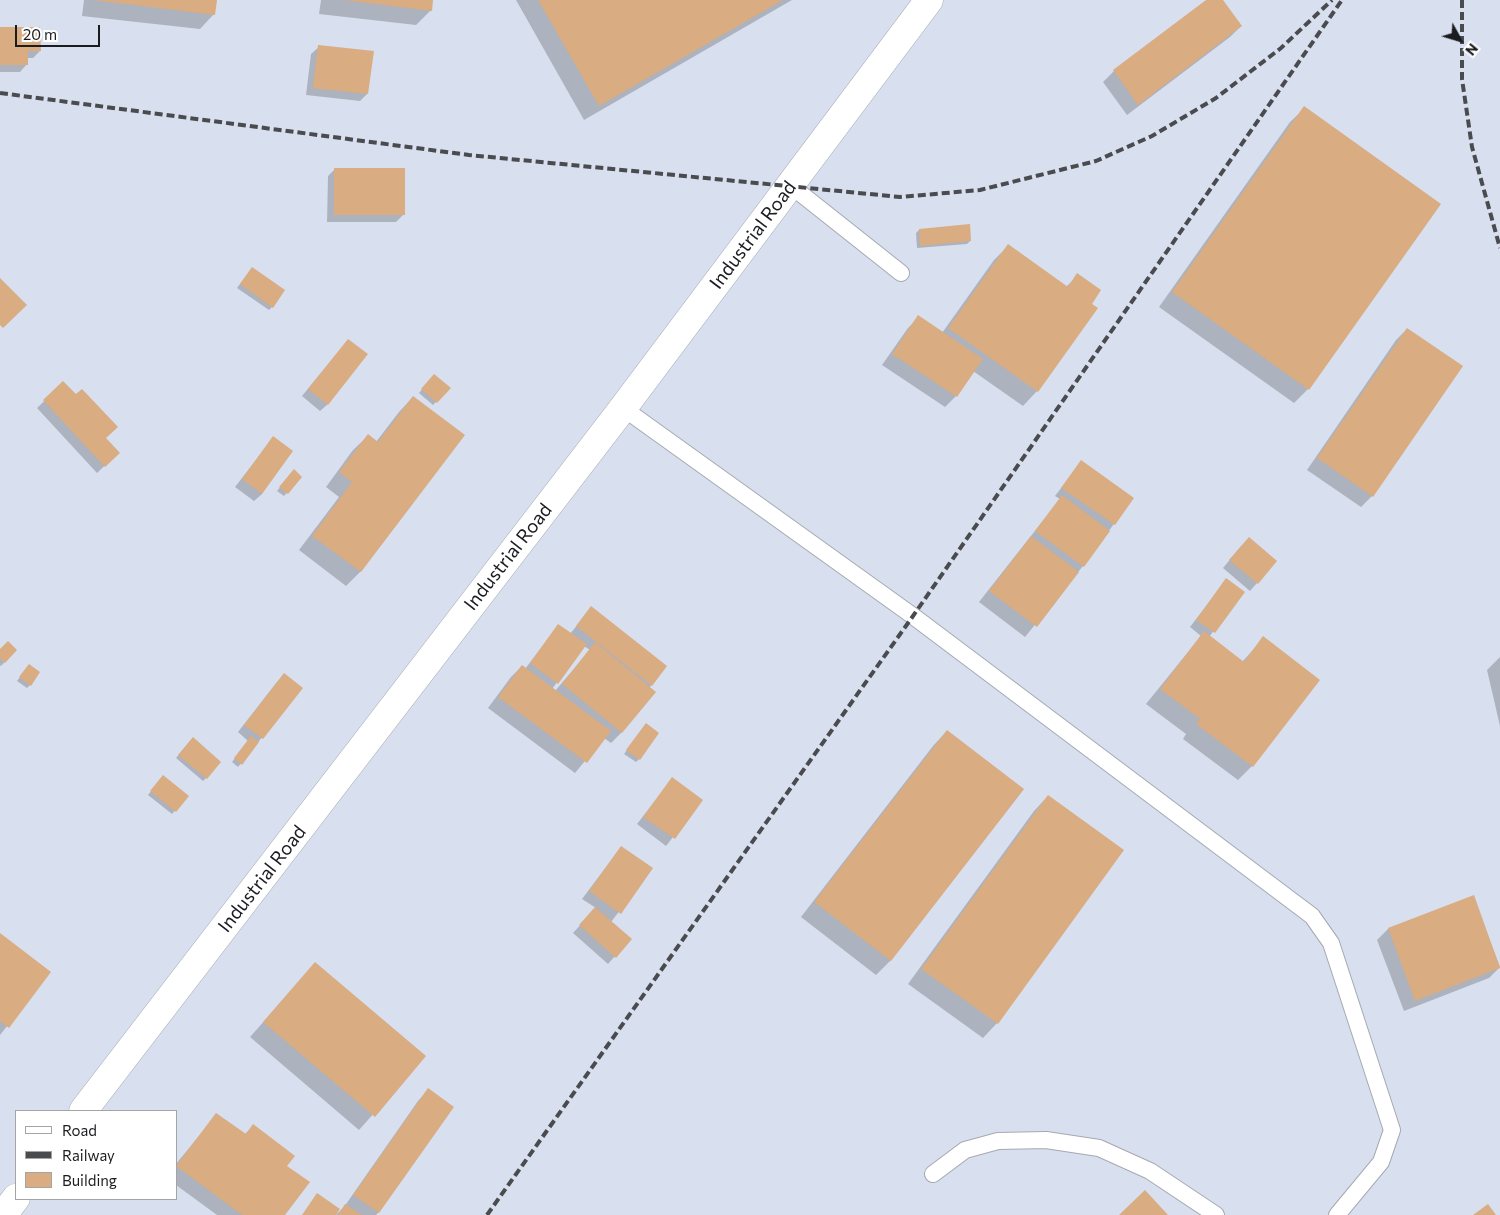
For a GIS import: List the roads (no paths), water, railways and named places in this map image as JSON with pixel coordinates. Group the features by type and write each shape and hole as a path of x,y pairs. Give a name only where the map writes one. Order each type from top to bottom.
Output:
{"street":[{"name":"Industrial Road","path":"84,1110 623,408 928,0"},
{"path":"3,1215 15,1199"}],"lane":[{"path":"790,185 901,273"},
{"path":"623,408 913,616 1312,916 1331,943 1392,1130 1381,1162 1337,1215"},
{"path":"933,1174 965,1150 998,1141 1046,1140 1099,1148 1150,1171 1216,1215"}],"railway":[{"path":"0,93 469,155 900,197 980,190 1096,161 1152,136 1216,98 1281,48 1332,0"},
{"path":"487,1215 913,616 1342,0"},
{"path":"1462,0 1462,79 1472,147 1500,248"}]}
